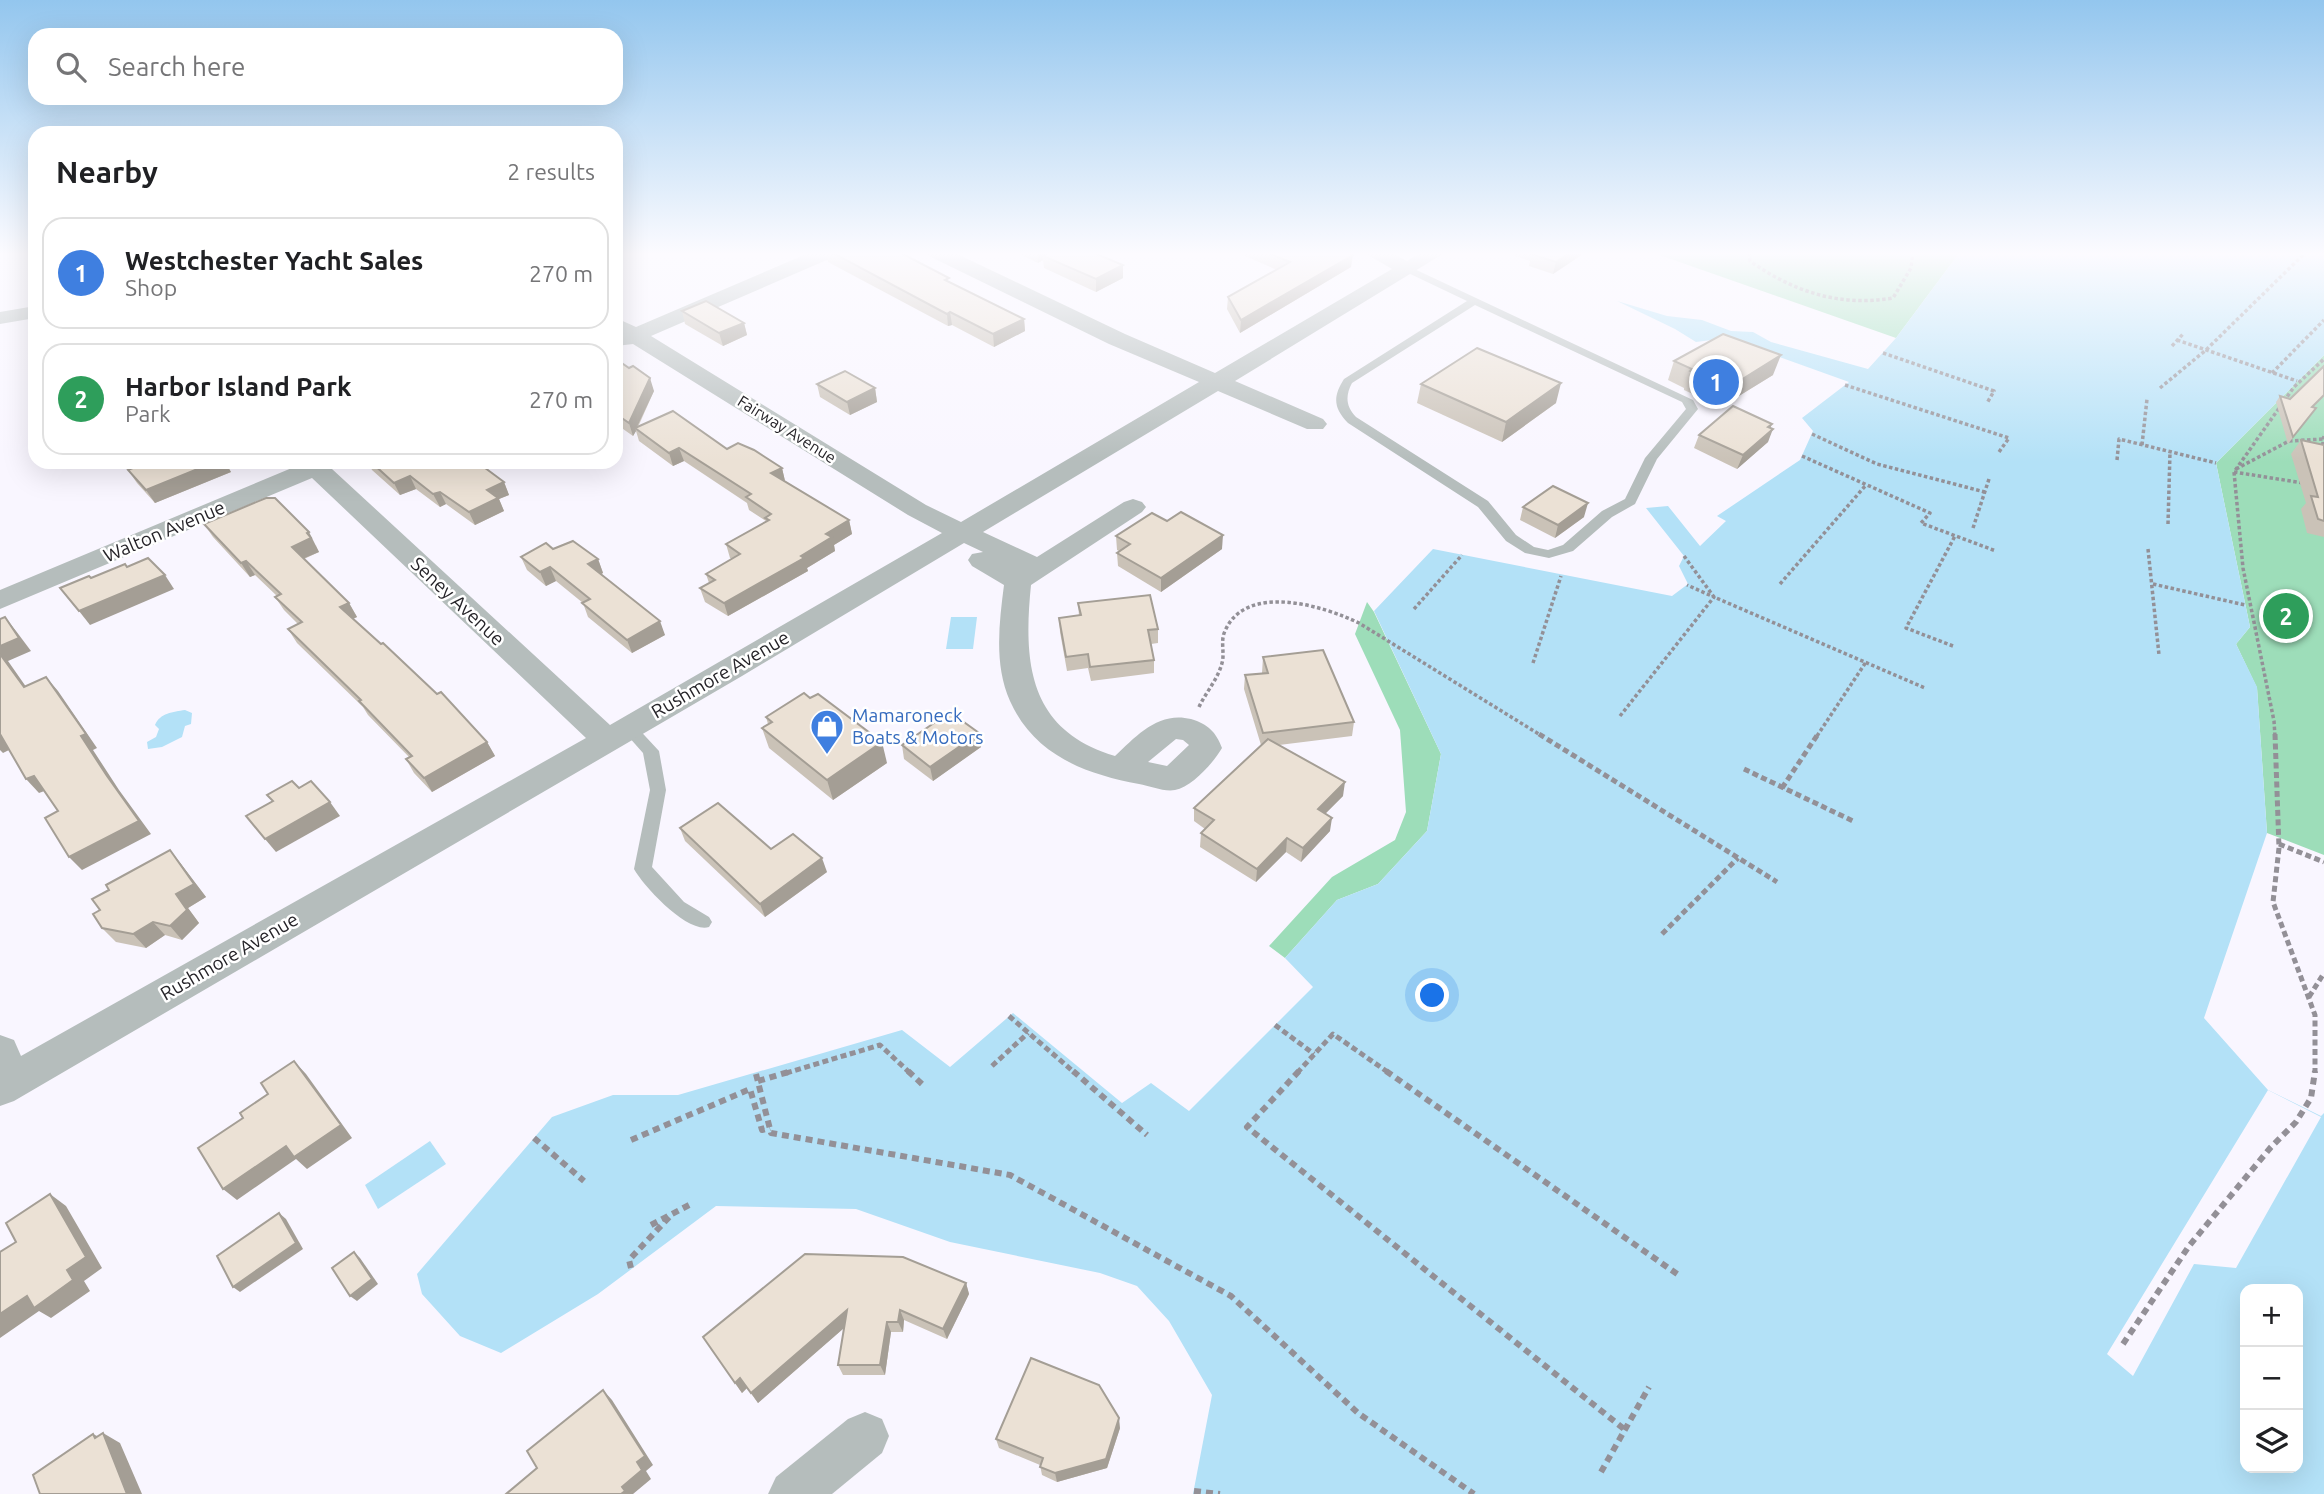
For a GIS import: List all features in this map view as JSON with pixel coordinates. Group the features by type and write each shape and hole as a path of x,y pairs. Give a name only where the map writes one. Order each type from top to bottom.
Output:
{"street":[{"path":"623,334 653,322"},
{"path":"1080,322 1315,424"},
{"name":"Rushmore Avenue","path":"4,1073 618,734 1317,322"},
{"name":"Fairway Avenue","path":"623,335 959,533 975,555 1028,575"},
{"name":"Walton Avenue","path":"0,600 305,469"},
{"name":"Seney Avenue","path":"323,469 618,734"},
{"path":"1121,769 1147,743 1170,728 1189,728 1203,739 1206,748 1173,779 1121,769 1098,764 1059,743 1029,713 1016,676 1012,618 1028,575 1133,507"},
{"path":"793,1494 865,1436"}],"lane":[{"path":"1441,322 1348,381 1341,393 1343,411 1362,427 1483,504 1511,538 1530,550 1549,554 1568,548 1607,514 1630,501 1651,458 1692,409 1687,400 1521,322"},
{"path":"618,734 651,751 658,790 643,869 678,906 703,922"}],"path":[{"path":"2160,388 2235,322"},
{"path":"2272,373 2322,322"},
{"path":"2172,346 2183,334"},
{"path":"2177,340 2297,382"},
{"path":"1883,353 1994,391 1987,403"},
{"path":"2123,1344 2189,1246 2271,1147 2296,1122 2311,1098 2315,1073 2315,1015 2273,902 2279,844 2274,721 2244,568 2235,471 2271,416 2294,387 2324,359"},
{"path":"1845,385 2009,438 1999,452"},
{"path":"2142,445 2147,399"},
{"path":"1812,434 1877,464 1985,492"},
{"path":"2235,471 2289,442 2323,438 2321,456 2324,458"},
{"path":"2117,460 2119,439 2216,463"},
{"path":"2168,524 2169,452"},
{"path":"1802,456 1930,513 1920,523 1996,551"},
{"path":"2235,471 2314,485"},
{"path":"1973,528 1989,478"},
{"path":"1780,584 1866,485"},
{"path":"1953,646 1906,628 1955,536"},
{"path":"2148,549 2159,655"},
{"path":"1414,610 1462,555"},
{"path":"1684,556 1714,597"},
{"path":"1533,663 1561,576"},
{"path":"2153,584 2245,605"},
{"path":"1687,585 1925,688"},
{"path":"1620,716 1714,597"},
{"path":"1189,728 1223,662 1223,635 1228,625 1261,604 1283,601 1319,606 1359,623 1777,883"},
{"path":"1782,788 1866,662"},
{"path":"1744,769 1853,821"},
{"path":"2279,844 2324,862"},
{"path":"1662,934 1738,858"},
{"path":"2308,998 2324,973"},
{"path":"1009,1016 1147,1135"},
{"path":"1275,1026 1314,1054"},
{"path":"992,1066 1028,1033"},
{"path":"1624,1429 1247,1127 1333,1034 1680,1276"},
{"path":"922,1084 880,1045 757,1077 771,1133 1010,1175 1231,1296 1358,1413 1474,1494"},
{"path":"631,1140 750,1089 762,1130 770,1128"},
{"path":"534,1138 584,1181"},
{"path":"651,1225 691,1204"},
{"path":"631,1268 629,1260 672,1214"},
{"path":"1601,1472 1649,1387"},
{"path":"1194,1491 1220,1494"}],"green space":[{"path":"1850,322 1908,322 1896,338"},
{"path":"2324,355 2324,855 2267,833 2257,688 2236,644 2250,627 2216,463"},
{"path":"1367,602 1441,754 1427,831 1378,884 1337,900 1285,958 1269,946 1332,877 1395,840 1406,812 1400,730 1355,634"}],"water":[{"path":"1660,322 1707,322 1731,331 1753,332 1771,342 1868,369 1908,322 2324,322 2324,355 2216,463 2250,627 2236,644 2257,687 2267,833 2204,1018 2268,1090 2321,1116 2324,1113 2324,1494 1193,1494 1212,1395 1169,1321 1137,1286 1100,1273 950,1242 856,1209 716,1206 598,1294 501,1353 460,1336 422,1294 417,1274 552,1117 613,1095 678,1095 902,1030 950,1067 1013,1013 1122,1103 1151,1083 1189,1111 1313,987 1285,958 1337,900 1378,884 1427,831 1441,754 1374,611 1433,549 1672,596 1688,584 1679,566 1684,556 1646,508 1668,506 1700,546 1726,521 1717,516 1800,460 1813,431 1802,418 1849,382 1727,338 1696,342"},
{"path":"951,617 977,617 973,649 946,649"},
{"path":"185,710 192,713 191,724 185,726 182,737 162,747 148,749 147,742 156,737 159,729 155,725 160,718"},
{"path":"430,1141 446,1164 378,1209 365,1185"}],"pier":[{"path":"2268,1090 2321,1117 2236,1268 2194,1264 2133,1376 2107,1354"}],"building":[{"path":"700,322 744,323 719,333"},
{"path":"969,322 1018,322 993,334"},
{"path":"1723,334 1781,355 1728,388 1674,361"},
{"path":"1477,348 1561,383 1506,422 1421,384"},
{"path":"623,364 629,368 633,366 650,378 629,423 623,419"},
{"path":"2324,366 2324,395 2312,407 2316,408 2293,437 2280,396 2290,399"},
{"path":"845,371 875,388 847,402 817,384"},
{"path":"1733,406 1772,424 1768,427 1773,429 1743,455 1699,435"},
{"path":"673,411 727,449 738,443 754,450 782,468 771,473 849,520 826,534 832,537 801,556 804,558 724,603 700,588 715,580 706,574 740,554 726,544 769,520 765,518 771,514 746,497 751,494 679,448 669,453 635,428"},
{"path":"2301,440 2324,445 2324,521 2318,519 2311,496 2318,497"},
{"path":"130,469 198,469 146,490 128,470"},
{"path":"379,469 486,469 504,482 487,490 498,498 469,512 440,492 433,494 410,476 394,483"},
{"path":"1553,486 1588,503 1558,525 1523,507"},
{"path":"266,498 275,498 309,532 307,533 311,538 292,547 349,603 340,607 437,694 441,692 487,742 424,778 406,759 412,756 359,701 361,700 288,629 302,622 275,597 281,594 246,561 241,563 204,524"},
{"path":"1181,512 1223,535 1161,578 1117,553 1130,544 1116,536 1152,513 1167,521"},
{"path":"573,541 598,559 588,564 660,621 627,640 582,603 590,599 550,567 540,572 521,557 546,543 553,549"},
{"path":"148,558 165,575 79,611 60,588 89,576 91,578"},
{"path":"1150,595 1158,629 1148,630 1154,660 1090,667 1088,654 1066,657 1059,618 1081,615 1078,603"},
{"path":"5,617 19,638 0,646 0,619"},
{"path":"1323,650 1354,722 1263,733 1245,675 1268,673 1263,657"},
{"path":"0,654 24,687 46,677 86,734 81,736 139,821 69,857 45,818 58,811 34,776 26,779 0,734"},
{"name":"Mamaroneck Boats & Motors","path":"804,693 810,698 818,694 882,742 827,780 762,728 772,722 766,717"},
{"path":"950,712 979,733 930,767 902,745"},
{"path":"1268,739 1345,782 1318,809 1332,818 1303,848 1287,838 1257,869 1201,833 1214,820 1194,808"},
{"path":"292,781 299,788 311,781 330,802 265,839 246,816 273,801 267,795"},
{"path":"718,803 771,849 793,834 822,858 760,904 680,828"},
{"path":"170,850 194,884 176,894 187,910 170,926 153,922 133,934 102,928 93,914 100,910 92,899 109,890 106,885"},
{"path":"294,1061 341,1125 294,1157 286,1146 223,1189 198,1148 243,1118 240,1113 268,1094 261,1083"},
{"path":"50,1194 86,1257 67,1270 73,1280 34,1308 27,1296 0,1314 0,1252 16,1242 6,1223"},
{"path":"279,1213 296,1243 233,1287 217,1256"},
{"path":"354,1252 372,1279 350,1296 332,1268"},
{"path":"805,1254 903,1257 966,1283 943,1329 900,1310 898,1322 887,1322 880,1365 838,1365 847,1310 751,1393 740,1378 735,1383 703,1337"},
{"path":"1031,1358 1099,1385 1119,1418 1106,1459 1055,1473 1040,1467 1043,1458 996,1439"},
{"path":"603,1390 645,1456 637,1462 642,1470 622,1487 625,1491 621,1494 506,1494 537,1468 527,1451"},
{"path":"103,1433 127,1494 40,1494 33,1475 93,1434 95,1438"}],"place":[{"name":"Westchester Yacht Sales","path":"1716,382"},
{"name":"Harbor Island Park","path":"2286,616"},
{"name":"Mamaroneck Boats & Motors","path":"827,756"}]}
